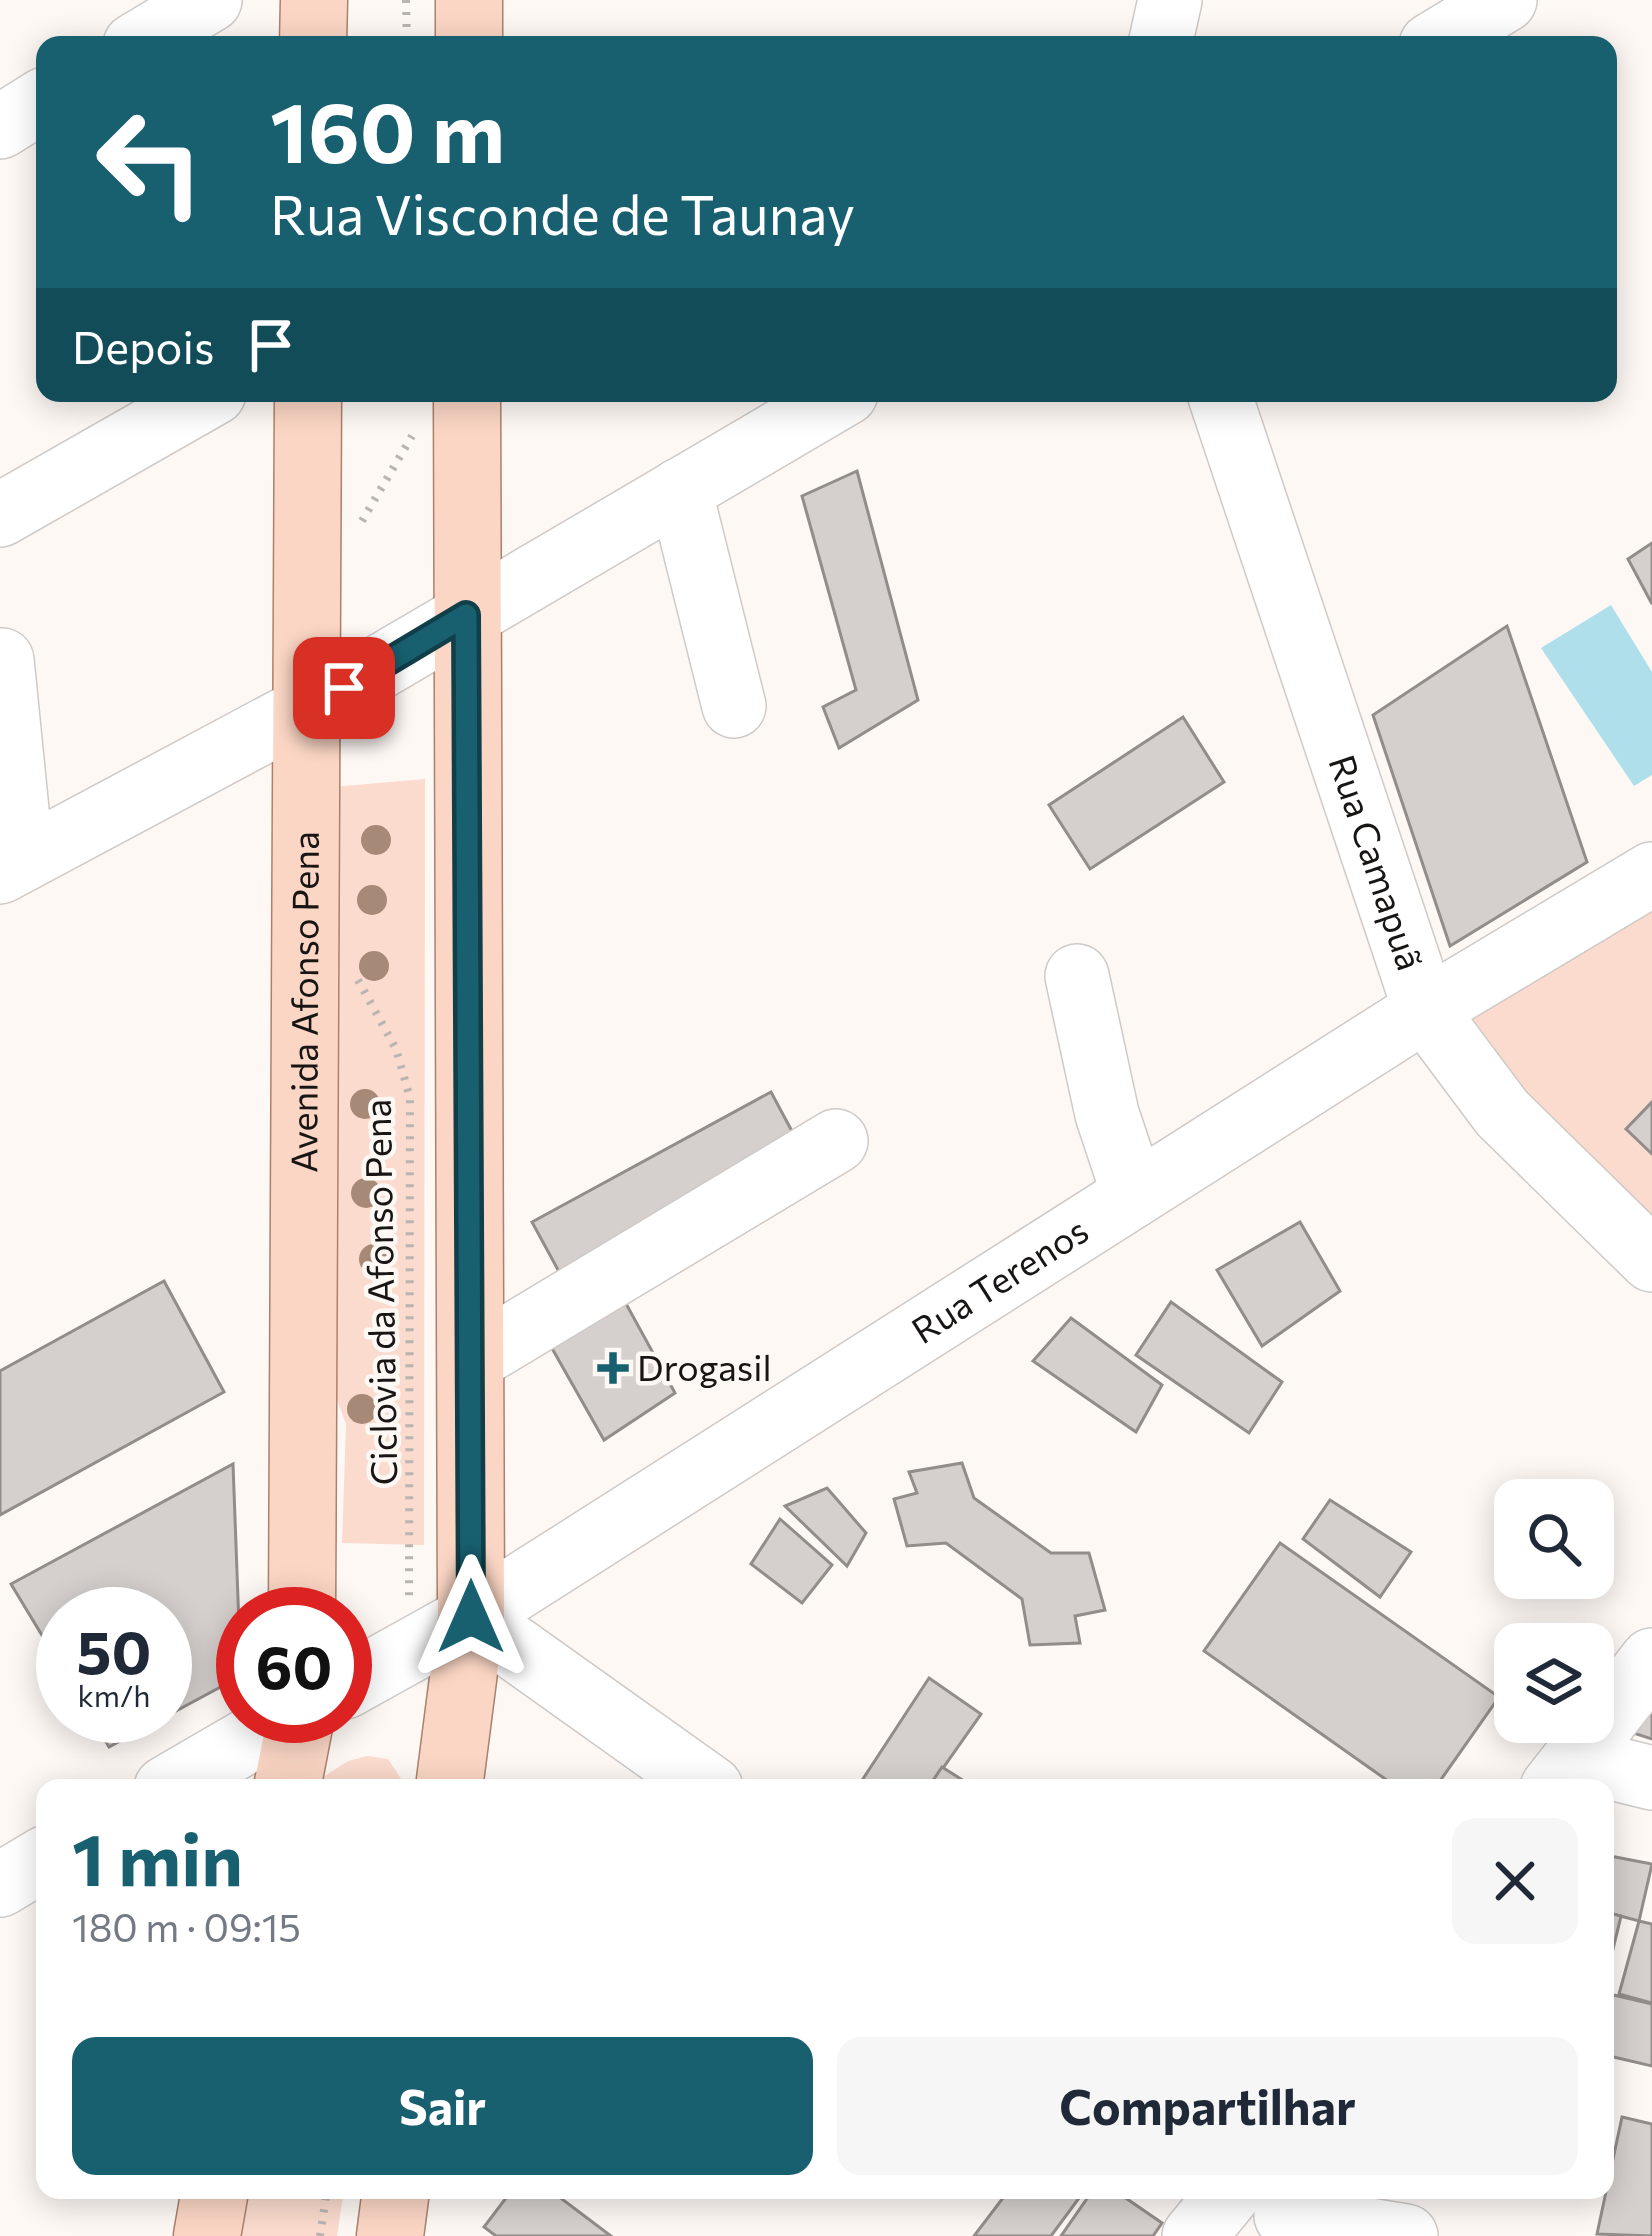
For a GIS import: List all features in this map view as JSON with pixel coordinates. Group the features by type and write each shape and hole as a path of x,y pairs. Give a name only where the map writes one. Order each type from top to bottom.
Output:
{"main road":[{"path":"313,36 314,0"},
{"path":"469,0 469,36"},
{"name":"Avenida Afonso Pena","path":"302,1587 308,402"},
{"path":"440,405 466,615 471,1617 450,1779"},
{"path":"289,1779 296,1743"},
{"path":"207,2236 213,2199"},
{"path":"390,2236 395,2199"}],"street":[{"path":"150,36 210,0"},
{"path":"1162,36 1170,0"},
{"path":"1446,36 1505,0"},
{"path":"0,127 36,105"},
{"path":"0,514 198,402"},
{"path":"2,660 11,866 304,709 831,402"},
{"name":"Rua Camapuã","path":"1222,402 1425,1010 1502,1113 1652,1260"},
{"path":"680,490 734,706"},
{"name":"Rua Terenos","path":"372,1673 471,1617 1425,1010 1652,874"},
{"path":"1077,976 1108,1114 1134,1195"},
{"path":"470,1361 836,1141"},
{"path":"471,1617 698,1779"},
{"path":"1563,1773 1652,1660"},
{"path":"182,1779 244,1743"},
{"path":"1563,1773 1652,1778"},
{"path":"0,1885 36,1863"},
{"path":"1194,2236 1271,2208 1406,2236"}],"path":[{"path":"406,0 407,36"},
{"path":"356,531 412,440 440,405"},
{"name":"Ciclovia da Afonso Pena","path":"354,972 396,1049 410,1097 412,1562 405,1655"},
{"path":"320,2236 326,2199"}],"shaded area":[{"path":"425,779 424,1545 342,1543 346,1424 322,1360 332,787"},
{"path":"1652,909 1652,1217 1510,1083 1470,1020"},
{"path":"367,1756 388,1759 401,1779 320,1779 348,1761"},
{"path":"237,2199 343,2199 337,2236 231,2236"}],"water":[{"path":"1611,605 1652,672 1652,775 1634,786 1541,648"}],"building":[{"path":"857,471 918,700 839,748 823,707 856,690 802,496"},
{"path":"1652,543 1652,604 1628,559"},
{"path":"1507,626 1587,862 1450,946 1373,715"},
{"path":"1183,717 1224,782 1090,869 1049,805"},
{"path":"771,1092 802,1150 563,1279 532,1222"},
{"path":"1652,1102 1652,1154 1626,1129"},
{"path":"1300,1222 1340,1291 1262,1346 1217,1270"},
{"path":"164,1281 224,1392 0,1515 0,1371"},
{"name":"Drogasil","path":"624,1300 675,1393 604,1440 549,1343"},
{"path":"1171,1302 1282,1382 1249,1433 1136,1355"},
{"path":"1071,1318 1162,1385 1136,1432 1033,1361"},
{"path":"962,1463 974,1498 1051,1553 1089,1553 1105,1610 1075,1616 1080,1643 1030,1645 1022,1599 946,1543 907,1546 894,1499 917,1493 909,1472"},
{"path":"233,1464 238,1587 216,1587 216,1689 192,1702 192,1587 36,1587 36,1625 11,1584"},
{"path":"827,1488 866,1533 847,1566 785,1506"},
{"path":"1330,1500 1411,1552 1380,1597 1303,1539"},
{"path":"780,1519 832,1565 802,1603 751,1564"},
{"path":"1280,1543 1494,1693 1494,1704 1441,1779 1385,1779 1204,1651"},
{"path":"929,1678 981,1714 935,1779 863,1779"},
{"path":"1652,1700 1652,1739 1627,1731"},
{"path":"942,1767 961,1779 934,1779"},
{"path":"1614,1857 1652,1864 1639,1921 1614,1914"},
{"path":"1614,1914 1621,1916 1614,1945"},
{"path":"1639,1921 1652,1924 1652,2003 1619,1994"},
{"path":"1614,1995 1652,2004 1652,2066 1614,2057"},
{"path":"1622,2117 1652,2124 1652,2236 1597,2234 1604,2199 1614,2199 1614,2154"},
{"path":"505,2199 562,2199 611,2236 496,2236 484,2227"},
{"path":"1002,2199 1078,2199 1051,2236 974,2236"},
{"path":"1087,2199 1127,2199 1162,2223 1153,2236 1061,2236"}],"place":[{"name":"Drogasil","path":"613,1368"}],"route":[{"path":"344,688 466,615 471,1617"}]}
